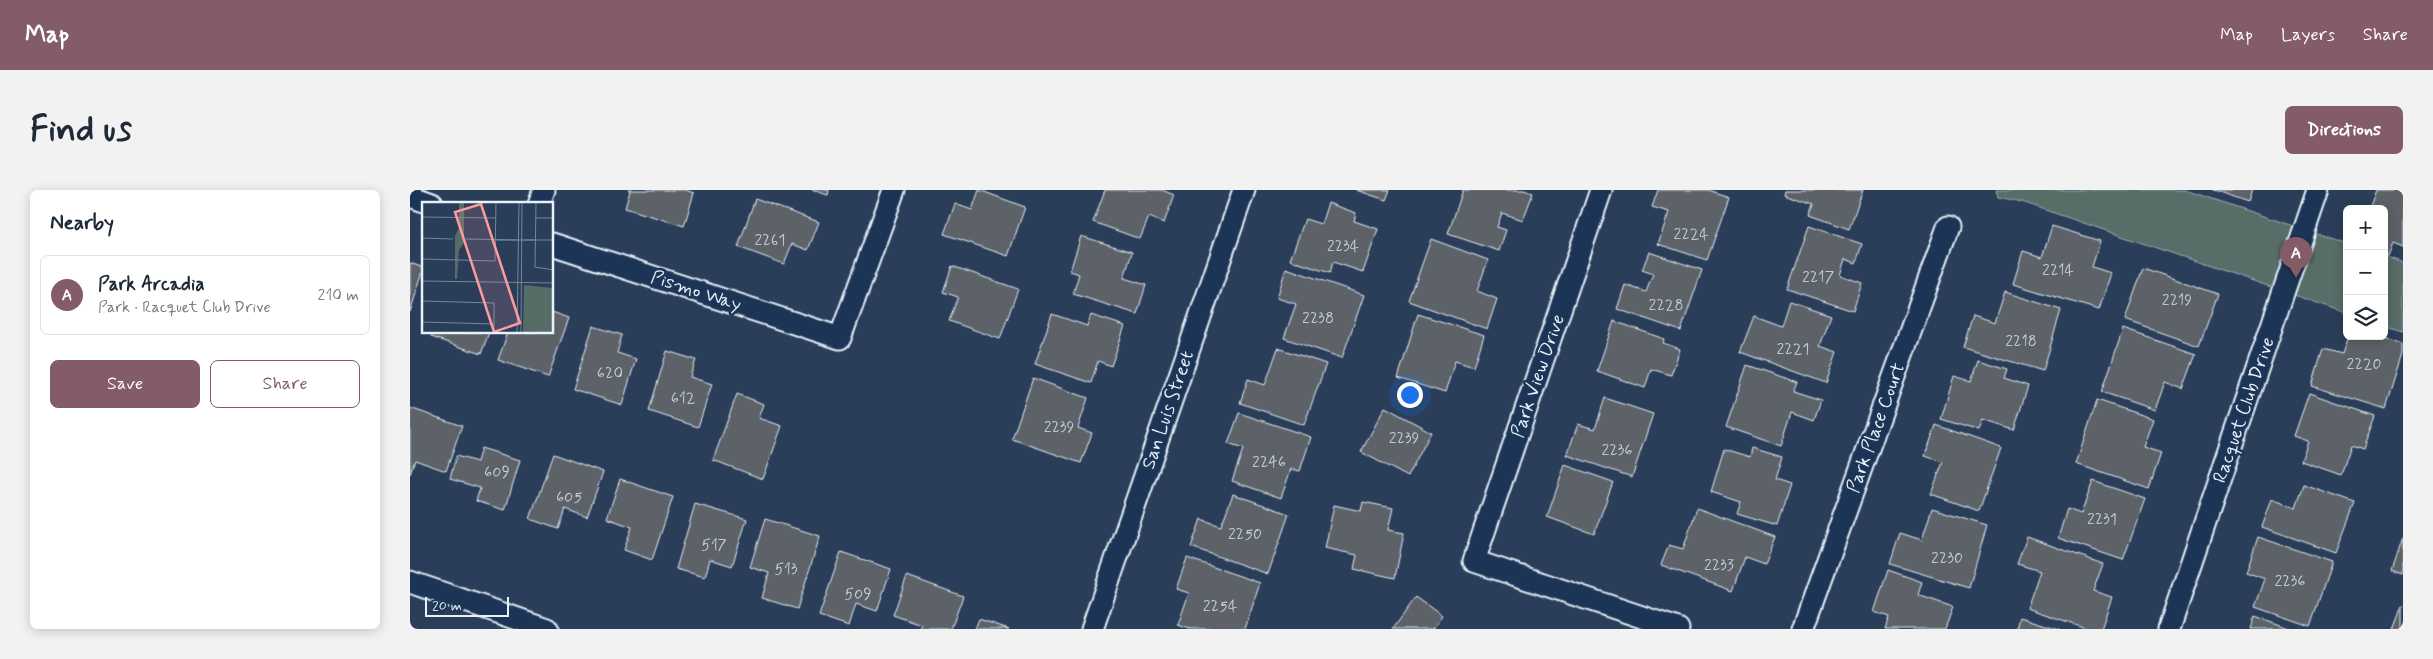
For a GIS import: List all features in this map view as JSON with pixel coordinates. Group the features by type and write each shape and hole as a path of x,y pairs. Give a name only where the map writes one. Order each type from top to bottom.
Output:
{"street":[{"path":"540,202 544,190"},
{"name":"Pismo Way","path":"554,245 840,338 894,190"},
{"name":"San Luis Street","path":"1092,629 1244,190"},
{"name":"Park View Drive","path":"1601,190 1474,561 1678,629"},
{"name":"Racquet Club Drive","path":"2169,629 2318,190"},
{"path":"410,196 426,202"},
{"name":"Park Place Court","path":"1803,629 1948,227"},
{"path":"410,582 547,629"}],"green space":[{"path":"1996,190 2185,190 2343,243 2343,312 2022,202 1998,197"},
{"path":"2388,257 2403,263 2403,332 2388,327"}],"building":[{"path":"628,190 685,190 694,193 684,226 625,208 630,191"},
{"path":"812,190 829,190 828,195"},
{"path":"979,190 1025,207 1008,256 944,234 955,204 972,210"},
{"path":"1105,190 1162,190 1174,195 1164,223 1149,217 1140,239 1093,222"},
{"path":"1356,190 1390,190 1386,200"},
{"path":"1463,190 1524,190 1533,193 1523,220 1502,213 1497,227 1506,230 1499,251 1448,234"},
{"path":"1658,190 1708,190 1729,197 1707,260 1658,244 1669,212 1652,207"},
{"path":"1785,190 1863,190 1849,229 1810,215 1814,204 1784,194"},
{"path":"2213,190 2252,190 2248,202"},
{"path":"2376,190 2403,190 2403,247 2393,243 2388,256 2388,205 2370,205"},
{"path":"755,199 819,222 808,250 792,244 784,264 738,247"},
{"path":"1328,203 1356,213 1354,221 1378,229 1363,272 1333,262 1330,273 1290,260 1305,219 1321,224"},
{"path":"1809,226 1862,244 1856,263 1845,259 1840,275 1862,283 1853,311 1787,289"},
{"path":"2052,226 2100,241 2092,267 2111,273 2099,310 2013,284 2023,251 2042,257"},
{"path":"1081,236 1132,252 1124,278 1146,285 1137,314 1073,294 1079,274 1070,271"},
{"path":"1431,239 1488,260 1477,291 1497,299 1487,329 1409,301"},
{"path":"1649,252 1702,270 1681,331 1617,309 1625,285 1646,292 1653,274 1642,270"},
{"path":"410,263 422,267 422,274 410,312"},
{"path":"952,266 1018,289 1000,339 949,321 958,297 943,292"},
{"path":"1286,268 1364,295 1342,358 1284,338 1296,304 1277,298"},
{"path":"2143,268 2218,294 2199,346 2125,320"},
{"path":"2005,292 2061,310 2043,371 1963,347 1973,316 1995,323"},
{"path":"1789,301 1831,315 1820,346 1837,352 1826,383 1740,352 1754,316 1781,326"},
{"path":"554,313 569,318 548,377 498,360 507,334 554,334"},
{"path":"1052,314 1087,326 1091,315 1125,326 1111,366 1098,361 1091,383 1035,364"},
{"path":"1418,314 1484,335 1474,367 1455,361 1445,393 1398,378"},
{"path":"1614,321 1664,339 1663,343 1680,349 1671,375 1651,369 1645,388 1597,371"},
{"path":"593,326 622,335 617,353 636,359 622,405 573,389"},
{"path":"2123,329 2196,354 2183,389 2165,382 2155,410 2102,392"},
{"path":"432,334 488,334 481,354 431,337"},
{"path":"2388,339 2403,344 2403,355 2386,409 2312,386 2323,349 2342,354 2347,340"},
{"path":"1278,348 1326,364 1304,425 1240,403 1248,379 1265,385"},
{"path":"667,351 696,360 690,377 712,384 698,427 649,411"},
{"path":"1978,360 2007,369 2004,378 2028,386 2014,430 1983,420 1979,431 1941,419 1954,376 1971,381"},
{"path":"1747,365 1797,382 1793,391 1821,400 1814,420 1792,412 1781,446 1726,427"},
{"path":"1033,378 1088,398 1078,428 1092,433 1081,463 1012,439"},
{"path":"2309,393 2375,416 2363,449 2351,445 2341,475 2301,461 2308,441 2294,436"},
{"path":"737,394 764,404 759,418 782,426 763,479 713,460"},
{"path":"1605,398 1653,414 1632,477 1567,455 1578,424 1595,429"},
{"path":"2097,400 2153,419 2143,447 2161,453 2149,489 2076,464"},
{"path":"1385,407 1431,432 1408,477 1361,452"},
{"path":"410,408 462,426 446,471 415,460 410,474"},
{"path":"1239,413 1311,437 1300,471 1291,469 1281,498 1232,481 1243,449 1228,444"},
{"path":"1936,425 2001,448 1979,511 1931,494 1943,462 1925,456"},
{"path":"481,448 520,460 505,510 476,501 480,488 450,479 456,456 477,462"},
{"path":"1752,448 1782,457 1775,480 1790,485 1777,526 1737,514 1741,502 1711,492 1724,449 1750,457"},
{"path":"553,454 603,472 587,517 565,509 558,529 530,519"},
{"path":"1565,465 1613,482 1594,534 1547,517"},
{"path":"620,479 673,497 652,560 624,550 632,527 607,518"},
{"path":"2093,481 2145,499 2123,560 2058,538 2067,509 2081,514"},
{"path":"2304,485 2355,503 2336,553 2262,527 2272,499 2296,508"},
{"path":"1233,494 1289,514 1268,574 1191,547 1201,519 1221,526"},
{"path":"1363,502 1393,508 1388,530 1404,533 1395,578 1354,569 1357,555 1325,548 1334,505 1361,511"},
{"path":"695,504 747,519 732,566 710,559 705,577 676,569"},
{"path":"1697,508 1775,537 1764,564 1745,557 1733,591 1661,565 1669,545 1683,549"},
{"path":"1932,508 1987,525 1969,588 1890,564 1900,533 1922,540"},
{"path":"765,519 820,536 797,609 762,598 769,573 750,567"},
{"path":"2027,537 2103,564 2093,591 2112,597 2101,629 2089,629 2027,608 2040,571 2017,564"},
{"path":"2258,537 2332,562 2310,626 2255,607 2265,579 2246,572"},
{"path":"2403,538 2403,575 2392,571"},
{"path":"841,552 891,569 877,611 856,604 849,626 819,616"},
{"path":"1187,558 1260,583 1245,629 1190,629 1178,625 1189,593 1176,589"},
{"path":"1888,570 1922,582 1918,595 1953,607 1945,629 1885,629 1889,617 1874,612"},
{"path":"907,576 963,596 951,629 920,629 922,625 893,615"},
{"path":"1416,597 1442,616 1433,629 1393,629"},
{"path":"2403,605 2403,629 2394,629"},
{"path":"2255,616 2292,629 2251,629"},
{"path":"2020,617 2059,629 2017,629"},
{"path":"979,619 1009,629 975,629"}],"place":[{"name":"Park Arcadia","path":"2296,278"}]}
